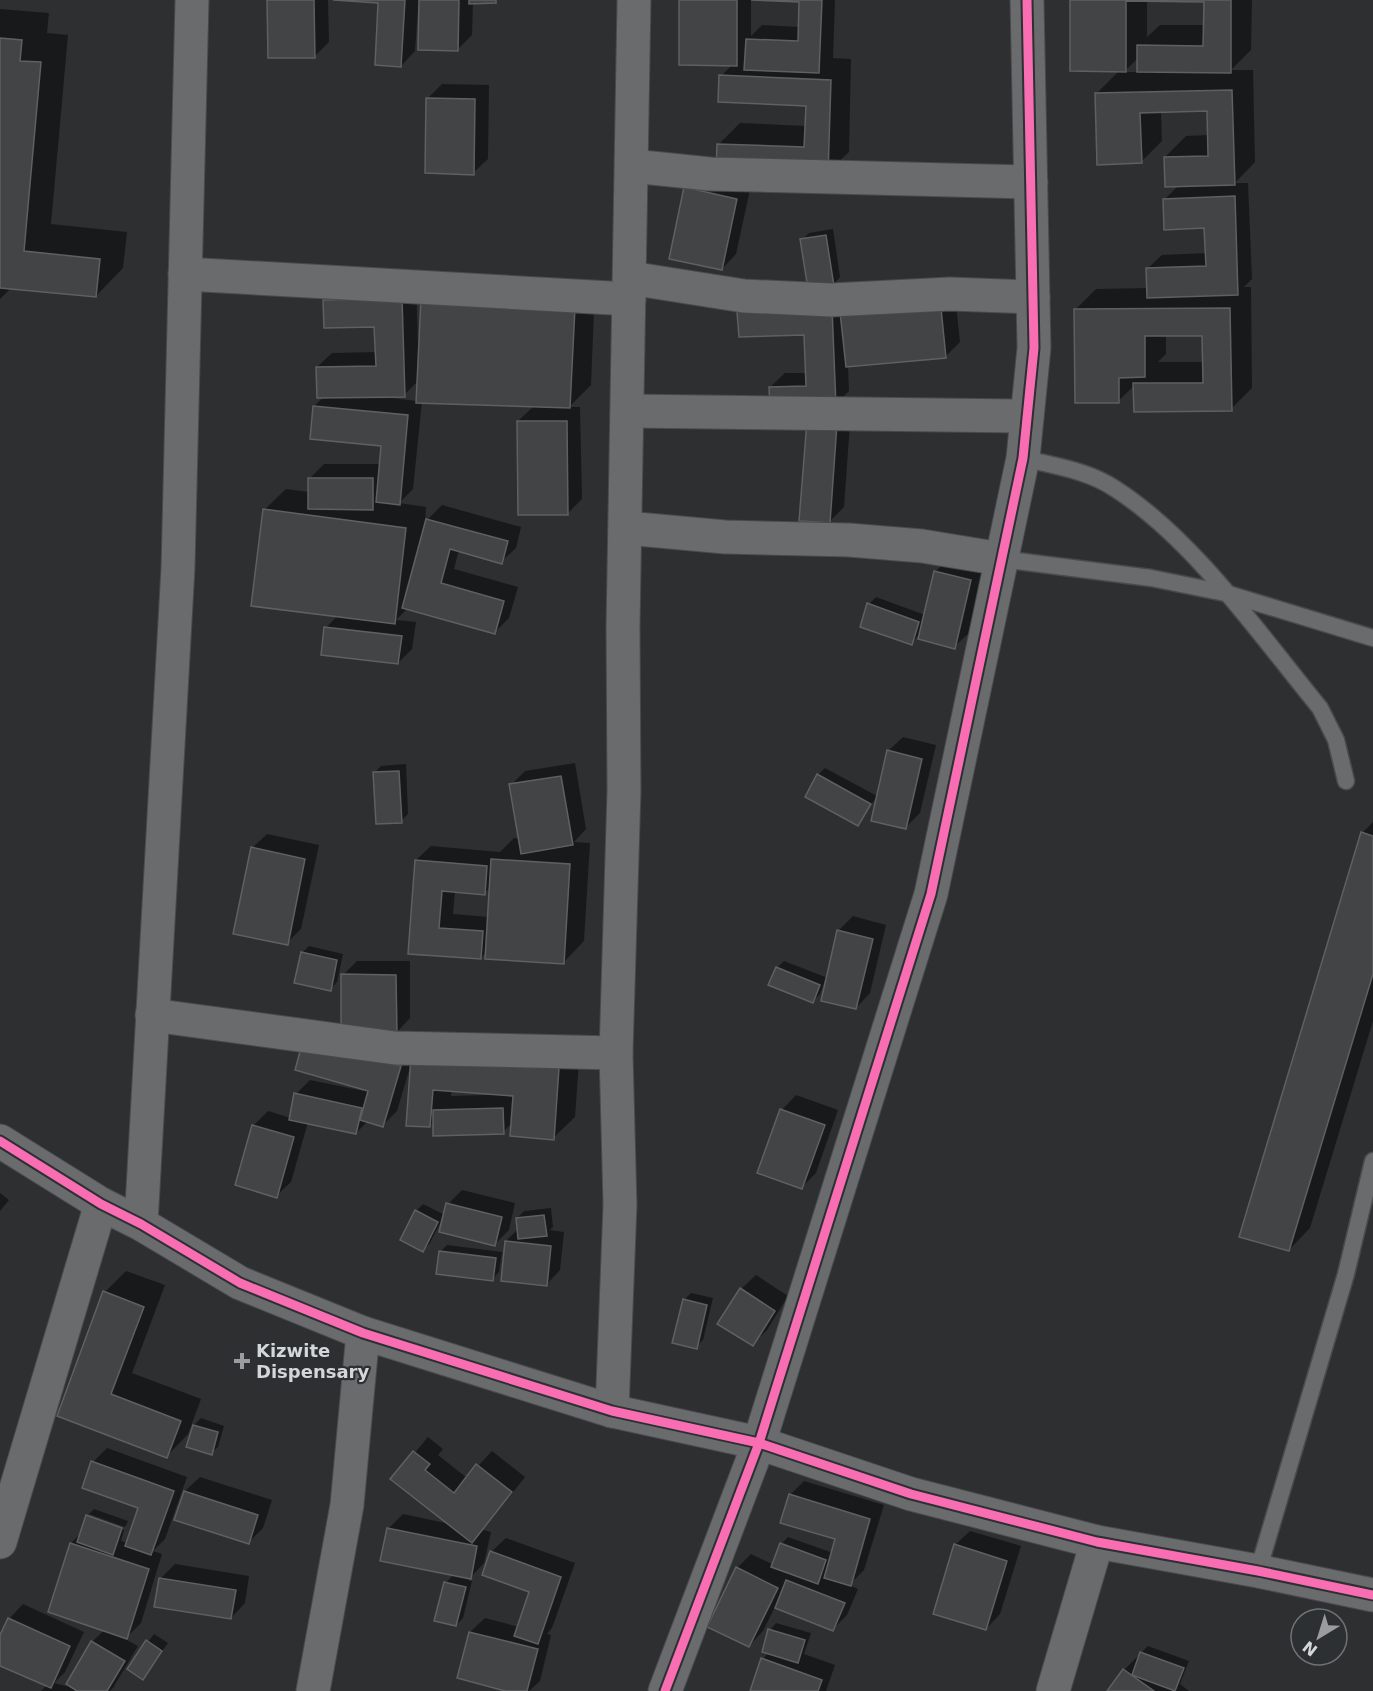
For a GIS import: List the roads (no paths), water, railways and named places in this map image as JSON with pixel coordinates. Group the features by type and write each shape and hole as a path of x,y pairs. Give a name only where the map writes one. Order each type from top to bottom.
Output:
{"street":[{"path":"141,1224 178,568 192,0"},
{"path":"612,1411 620,1205 616,1053 624,791 634,0"},
{"path":"665,1691 759,1443 931,894 1023,458 1034,348 1027,0"},
{"path":"632,166 710,174 1031,182"},
{"path":"185,274 630,289 820,299 950,294 1033,297"},
{"path":"628,411 1027,416"},
{"path":"626,528 725,537 849,540 922,546 1001,559"},
{"path":"152,1015 395,1048 616,1053"},
{"path":"0,1141 101,1204 141,1224 240,1283 363,1333 612,1411 759,1443 911,1494 1097,1542 1258,1571 1373,1595"},
{"path":"0,1542 101,1204"},
{"path":"313,1691 347,1505 363,1333"},
{"path":"1053,1691 1097,1542"}],"lane":[{"path":"1023,458 1078,471 1113,487 1167,528 1225,593 1320,708 1336,740 1346,781"},
{"path":"1001,559 1151,578 1225,593 1373,638"},
{"path":"1258,1571 1346,1274 1373,1161"}],"place":[{"name":"Kizwite Dispensary","path":"242,1361"}]}
